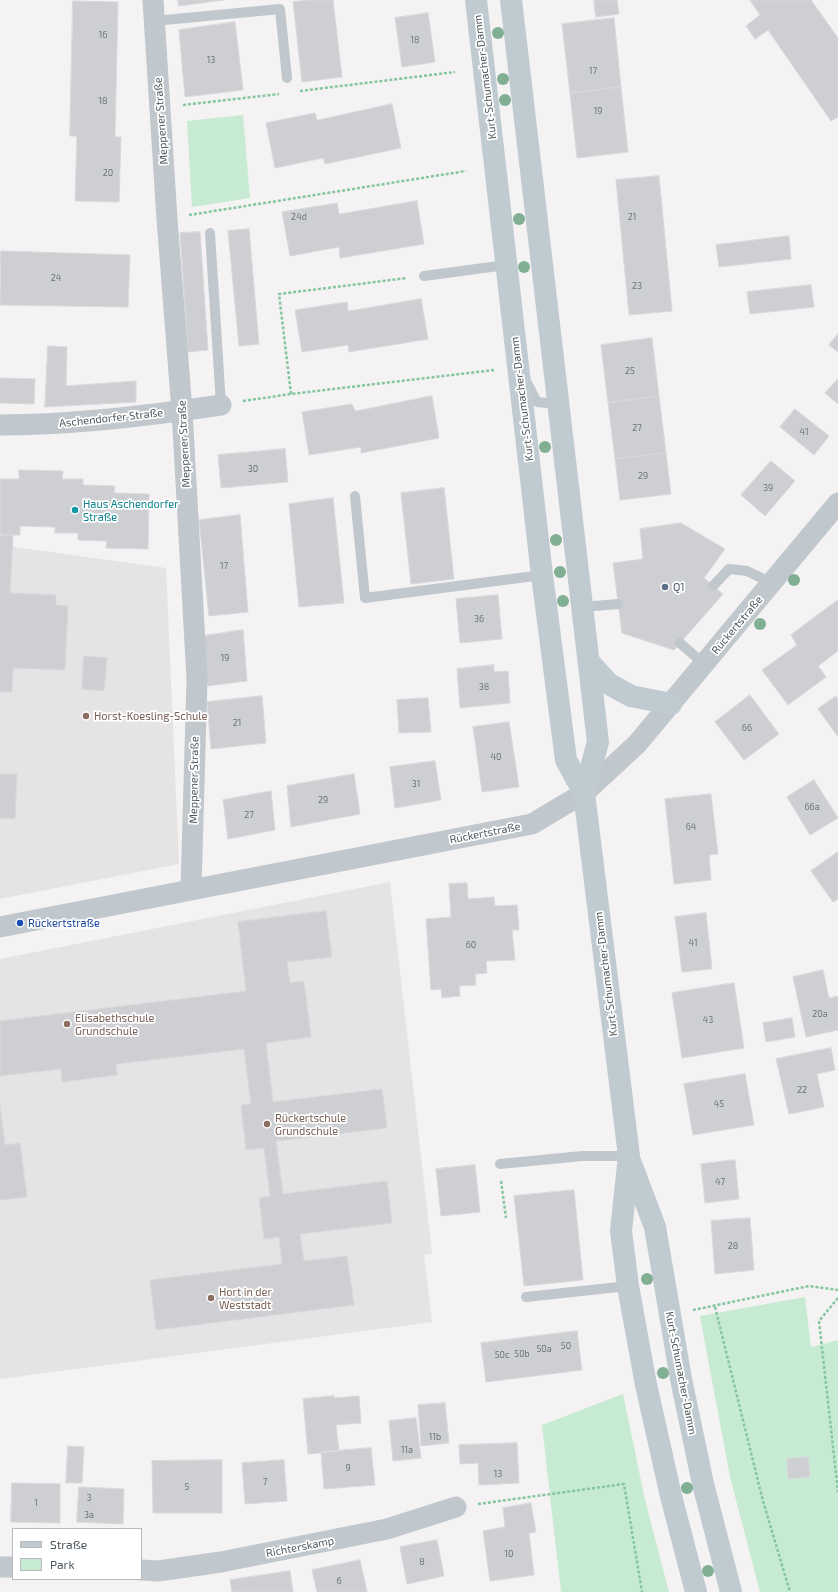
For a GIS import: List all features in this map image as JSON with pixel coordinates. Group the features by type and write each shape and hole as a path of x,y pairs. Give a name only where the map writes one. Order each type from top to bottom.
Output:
{"main road":[{"name":"Kurt-Schumacher-Damm","path":"476,0 542,575 566,760 584,793 629,1156 655,1227 669,1313 703,1484 731,1592"},
{"name":"Kurt-Schumacher-Damm","path":"511,0 598,742 584,793"},
{"path":"589,662 609,684 631,696 671,704"},
{"name":"Kurt-Schumacher-Damm","path":"629,1156 621,1231 628,1286 648,1392 671,1496 696,1592"}],"street":[{"name":"Meppener Straße","path":"153,0 167,219 182,411 197,679 191,889"},
{"name":"Aschendorfer Straße","path":"0,425 42,425 182,411 221,405"},
{"name":"Rückertstraße","path":"0,927 532,824 584,793 637,744 838,503"},
{"name":"Richterskamp","path":"142,1570 158,1571 221,1562 387,1530 456,1507"},
{"path":"0,1567 12,1568"}],"lane":[{"path":"154,21 280,9 287,78"},
{"path":"210,234 221,405"},
{"path":"424,276 506,265"},
{"path":"518,367 537,402 558,404"},
{"path":"355,496 365,598 542,575"},
{"path":"712,586 728,569 747,571 772,583"},
{"path":"582,607 618,604"},
{"path":"680,643 704,664"},
{"path":"500,1164 582,1156 629,1156"},
{"path":"526,1297 628,1286"}],"path":[{"path":"292,92 455,72"},
{"path":"160,108 284,93"},
{"path":"167,219 466,171"},
{"path":"291,394 279,294 424,276"},
{"path":"221,405 291,394 518,367"},
{"path":"500,1164 506,1218"},
{"path":"669,1313 715,1307 809,1286 838,1290"},
{"path":"838,1298 819,1321 838,1492"},
{"path":"715,1307 763,1501 790,1592"},
{"path":"456,1507 624,1484 642,1592"}],"shaded area":[{"name":"Horst-Koesling-Schule","path":"0,545 166,568 179,864 0,899"},
{"path":"390,882 432,1254 424,1255 432,1322 0,1379 0,959"}],"green space":[{"path":"243,115 250,198 192,207 187,121"},
{"path":"805,1297 811,1347 838,1340 838,1592 760,1592 730,1477 700,1316"},
{"path":"623,1394 645,1500 669,1592 561,1592 542,1425"}],"building":[{"path":"178,0 224,0 179,6"},
{"path":"333,0 342,77 302,82 293,2"},
{"path":"594,0 617,0 619,14 596,17"},
{"path":"750,0 811,0 838,38 838,117 831,121 768,30 755,39 746,26 760,15"},
{"path":"73,1 118,2 115,137 121,137 119,202 75,201 77,136 70,136"},
{"path":"428,13 435,62 402,67 395,18"},
{"path":"614,18 621,87 570,93 562,24"},
{"path":"235,22 243,90 185,97 179,30"},
{"path":"621,87 628,152 577,158 570,93"},
{"path":"392,104 401,148 325,164 323,158 275,168 266,123 315,113 317,120"},
{"path":"659,176 672,311 629,315 616,180"},
{"path":"417,201 424,244 340,258 339,247 290,256 282,212 337,203 339,214"},
{"path":"249,229 259,344 239,346 228,231"},
{"path":"200,232 208,350 188,352 180,233"},
{"path":"789,236 791,259 719,267 716,245"},
{"path":"1,251 130,255 128,307 0,305"},
{"path":"811,285 814,307 750,314 747,292"},
{"path":"421,299 428,339 349,352 348,345 302,352 295,310 347,302 348,311"},
{"path":"838,334 838,352 829,345"},
{"path":"652,338 659,396 608,403 601,345"},
{"path":"48,346 67,347 66,386 136,381 136,402 45,407"},
{"path":"0,378 35,379 34,404 0,403"},
{"path":"838,379 838,404 825,393"},
{"path":"432,396 439,438 361,453 361,447 309,455 302,412 352,404 355,411"},
{"path":"659,396 666,453 615,459 608,403"},
{"path":"795,409 829,436 814,455 780,427"},
{"path":"285,449 288,482 221,488 218,455"},
{"path":"666,453 671,494 620,500 615,459"},
{"path":"771,461 795,481 765,516 741,495"},
{"name":"Haus Aschendorfer Straße","path":"19,470 63,471 62,479 83,479 83,485 115,486 114,493 149,494 148,549 106,548 107,541 78,540 78,533 55,533 55,527 20,526 20,535 0,535 0,479 19,479"},
{"path":"444,488 454,579 411,584 401,493"},
{"path":"333,498 344,603 299,607 289,504"},
{"path":"240,515 248,612 209,616 199,520"},
{"path":"681,523 725,549 704,578 723,594 674,650 622,633 613,563 643,559 640,529"},
{"path":"0,535 13,535 10,593 56,595 56,605 68,606 65,670 13,668 12,692 0,692"},
{"path":"498,595 502,639 460,643 456,599"},
{"path":"838,600 838,651 818,666 826,677 788,705 762,670 797,645 791,635"},
{"path":"243,630 247,681 207,686 203,636"},
{"path":"84,656 107,658 104,691 82,689"},
{"path":"494,665 494,672 508,671 510,703 460,708 457,669"},
{"path":"750,695 779,734 744,760 715,722"},
{"path":"262,696 266,743 211,749 207,702"},
{"path":"836,696 838,700 838,737 818,709"},
{"path":"428,698 431,732 399,733 397,700"},
{"path":"509,722 519,787 482,792 473,727"},
{"path":"435,761 441,800 395,808 390,767"},
{"path":"0,774 17,774 15,819 0,818"},
{"path":"354,774 360,814 291,827 287,786"},
{"path":"814,780 838,818 810,835 787,797"},
{"path":"271,791 275,830 228,839 223,800"},
{"path":"711,794 718,854 709,855 711,880 674,884 665,799"},
{"path":"838,852 838,899 833,902 811,871"},
{"path":"467,883 468,899 494,897 495,906 517,905 519,930 512,930 515,960 486,961 487,973 475,974 476,985 459,986 460,996 442,998 441,989 431,990 426,919 451,917 449,884"},
{"path":"326,911 332,957 287,962 290,983 304,981 311,1037 266,1043 273,1102 382,1089 387,1128 276,1141 283,1194 387,1181 392,1223 300,1234 304,1261 347,1256 354,1305 156,1330 150,1280 282,1264 279,1237 264,1239 259,1198 270,1196 264,1148 246,1150 241,1105 251,1104 244,1049 116,1064 117,1075 62,1082 61,1069 0,1076 0,1021 246,991 238,922"},
{"path":"706,913 712,969 682,972 675,917"},
{"path":"823,970 829,998 838,996 838,1030 806,1037 793,977"},
{"path":"734,983 744,1048 682,1058 672,993"},
{"path":"792,1018 795,1037 766,1042 763,1023"},
{"path":"831,1048 835,1070 817,1074 824,1107 789,1114 776,1059"},
{"path":"745,1074 754,1125 693,1135 684,1084"},
{"path":"0,1105 5,1145 20,1143 27,1197 0,1200"},
{"path":"735,1160 739,1199 705,1203 701,1164"},
{"path":"475,1165 480,1212 441,1216 436,1169"},
{"path":"574,1190 583,1280 524,1286 514,1196"},
{"path":"750,1218 754,1270 715,1274 711,1221"},
{"path":"577,1331 582,1370 486,1382 481,1343"},
{"path":"334,1396 334,1398 359,1396 361,1423 336,1425 339,1451 308,1454 303,1399"},
{"path":"445,1403 449,1443 421,1446 418,1405"},
{"path":"416,1418 421,1458 393,1461 389,1421"},
{"path":"517,1443 519,1483 479,1485 478,1463 460,1464 459,1445"},
{"path":"68,1446 84,1447 82,1483 66,1483"},
{"path":"371,1448 375,1485 324,1489 321,1452"},
{"path":"808,1457 810,1477 788,1479 787,1459"},
{"path":"222,1460 222,1513 153,1513 152,1461"},
{"path":"284,1460 287,1501 245,1504 242,1463"},
{"path":"12,1483 60,1484 60,1523 11,1522"},
{"path":"79,1487 124,1489 123,1524 77,1522"},
{"path":"531,1503 536,1532 529,1533 534,1575 490,1581 483,1531 505,1527 503,1508"},
{"path":"437,1540 444,1576 407,1584 400,1547"},
{"path":"360,1560 367,1592 317,1592 312,1570"},
{"path":"290,1571 293,1592 232,1592 230,1580"}],"place":[{"name":"Haus Aschendorfer Straße","path":"75,510"},
{"name":"Q1","path":"665,587"},
{"name":"Horst-Koesling-Schule","path":"86,716"},
{"name":"Rückertstraße","path":"20,923"},
{"name":"Elisabethschule Grundschule","path":"67,1024"},
{"name":"Rückertschule Grundschule","path":"267,1124"},
{"name":"Hort in der Weststadt","path":"211,1298"}]}
